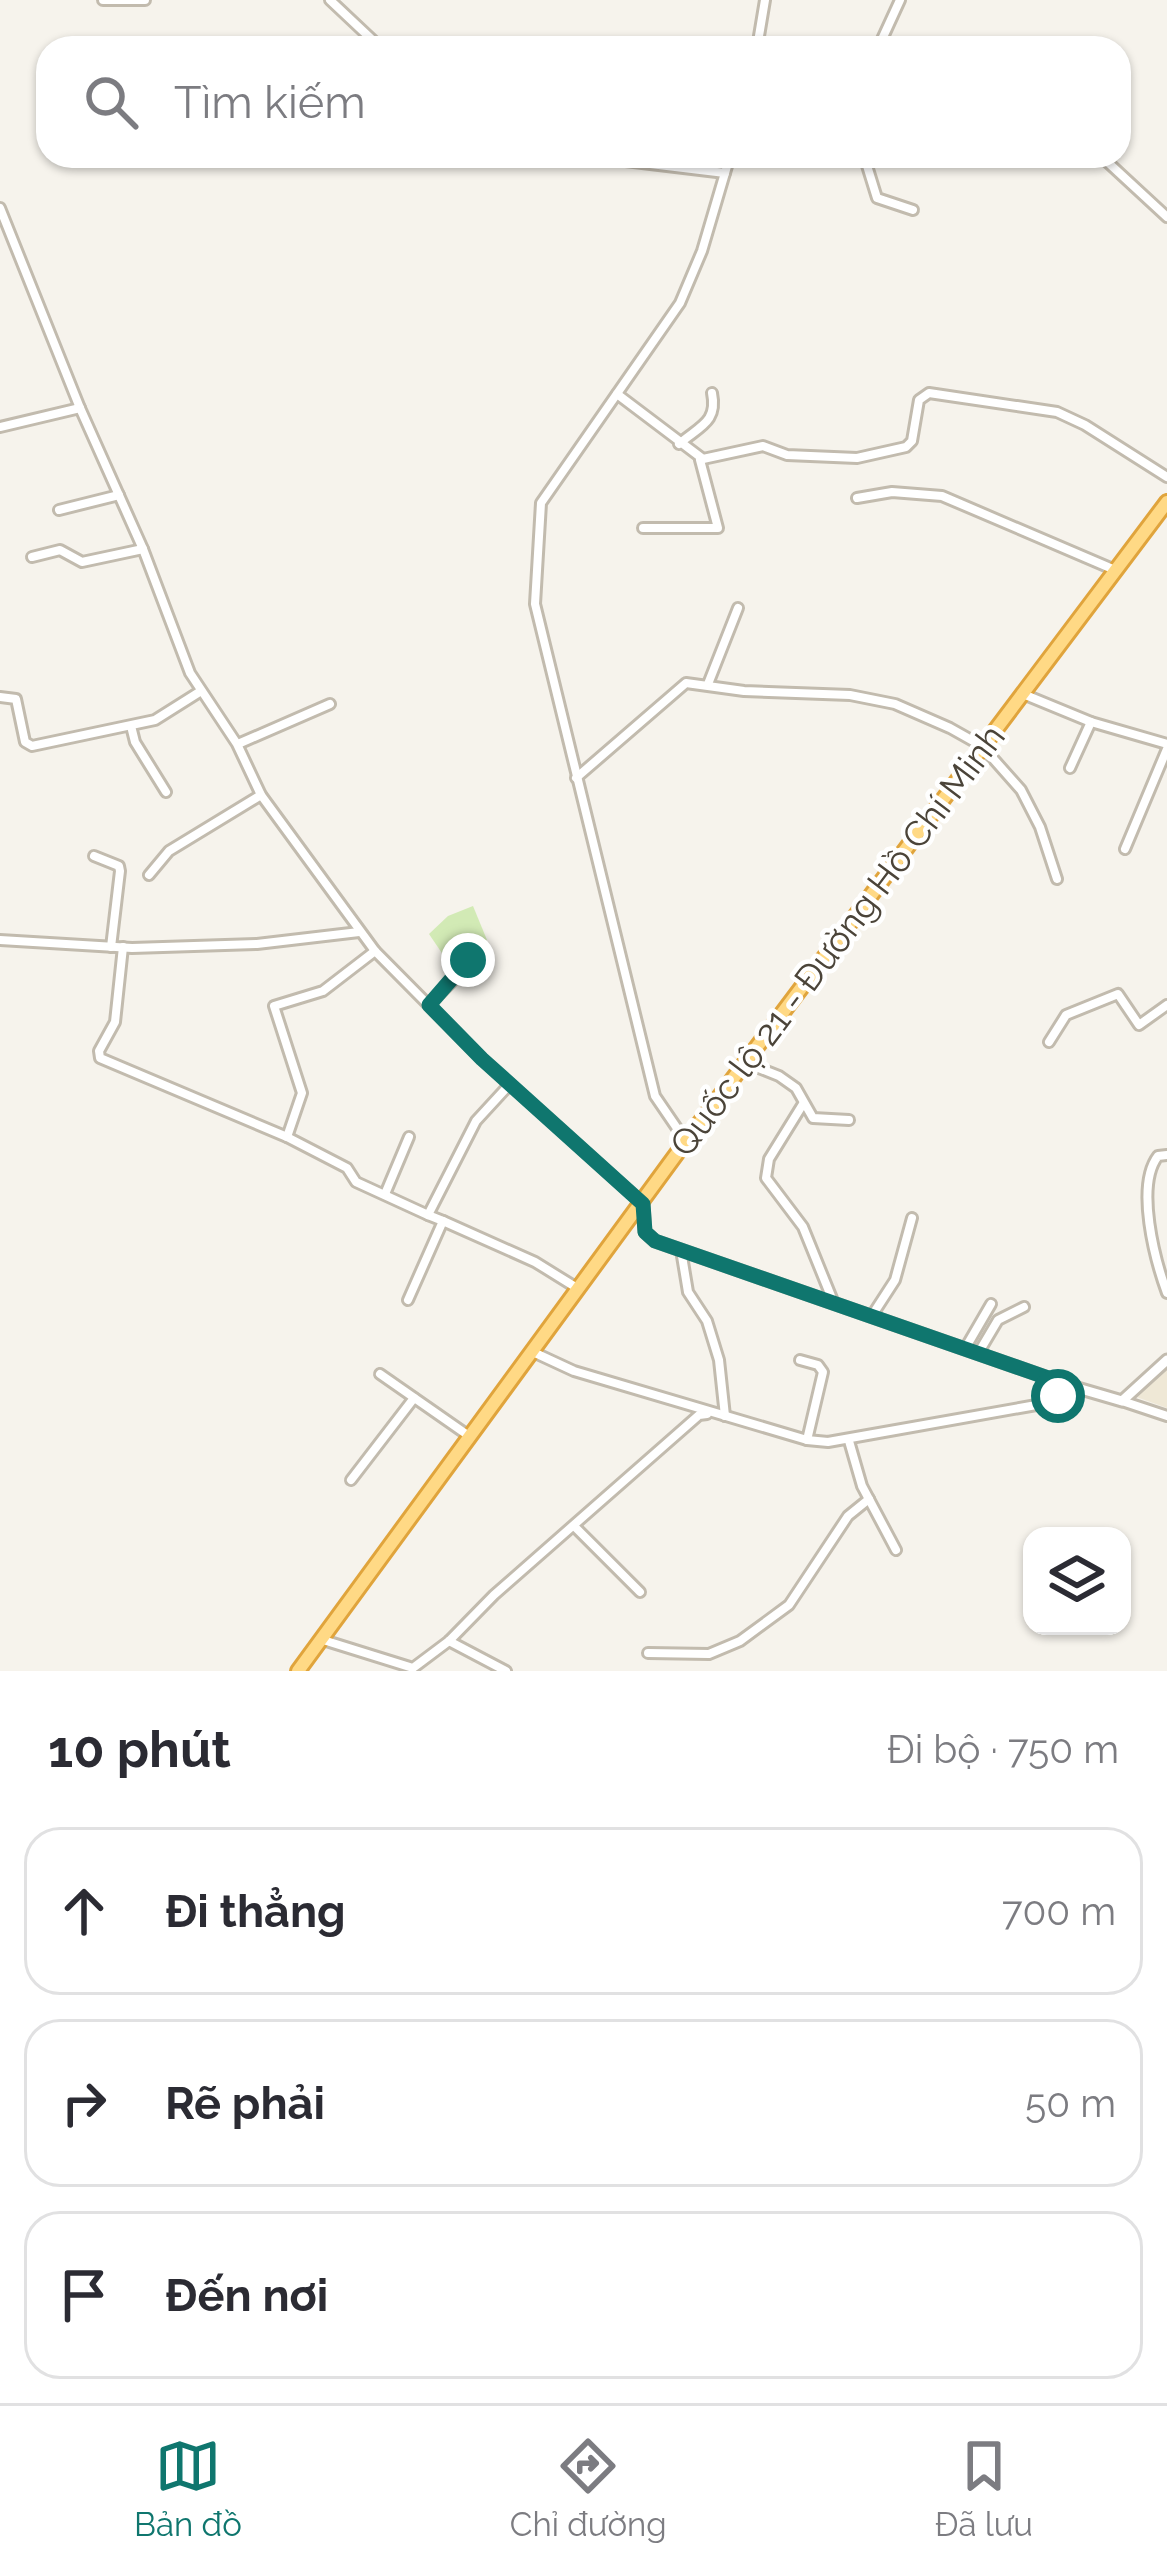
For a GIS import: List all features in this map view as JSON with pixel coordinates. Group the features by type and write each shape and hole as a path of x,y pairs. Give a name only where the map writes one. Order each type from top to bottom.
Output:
{"highway":[{"name":"Quốc lộ 21 - Đường Hồ Chí Minh","path":"298,1671 686,1141 1167,502"}],"street":[{"path":"103,0 145,0"},
{"path":"330,0 368,36"},
{"path":"759,36 765,0"},
{"path":"884,36 900,0"},
{"path":"684,168 725,173"},
{"path":"686,1141 655,1096 535,604 541,503 680,303 726,168"},
{"path":"868,168 877,198 913,210"},
{"path":"1114,168 1167,217"},
{"path":"0,208 190,673 238,744 261,795 375,951 510,1084 643,1204 645,1232 655,1241 1167,1416"},
{"path":"679,443 716,410 712,393"},
{"path":"700,458 763,446 787,455 857,458 906,447 912,441 919,400 929,393 1057,412 1167,476"},
{"path":"617,394 700,458 718,528 643,527"},
{"path":"0,427 80,409"},
{"path":"857,497 892,492 942,496 1115,570"},
{"path":"59,510 118,495"},
{"path":"32,556 60,550 82,562 143,549"},
{"path":"708,685 739,608"},
{"path":"575,779 686,683 873,699 916,711 982,746 1030,805 1057,879"},
{"path":"0,697 16,699 25,742 30,746 155,720 201,691"},
{"path":"1022,693 1167,750 1125,849"},
{"path":"238,744 330,704"},
{"path":"1070,768 1091,722"},
{"path":"131,726 135,742 166,792"},
{"path":"149,875 169,851 261,795"},
{"path":"94,856 120,871 111,947"},
{"path":"0,940 123,947 257,944 360,932"},
{"path":"123,947 116,1022 99,1051 100,1058 287,1137 346,1168 356,1182 535,1262 579,1289"},
{"path":"287,1137 302,1093 274,1006 322,991 375,951"},
{"path":"429,1005 460,974 466,955"},
{"path":"1049,1042 1066,1015 1118,994 1139,1025 1167,1005"},
{"path":"744,1063 787,1081 801,1093 813,1118 849,1120"},
{"path":"428,1215 476,1121 510,1084"},
{"path":"803,1104 769,1159 766,1178 803,1227 833,1301"},
{"path":"385,1195 409,1137"},
{"path":"1167,1155 1158,1156 1151,1165 1147,1182 1150,1242 1167,1293"},
{"path":"873,1314 895,1280 912,1218"},
{"path":"408,1300 442,1221"},
{"path":"681,1250 688,1292 707,1321 719,1360 720,1414"},
{"path":"965,1347 991,1304"},
{"path":"979,1352 998,1320 1024,1307"},
{"path":"533,1352 574,1371 806,1440 849,1441 1053,1401 1063,1388 1074,1387"},
{"path":"800,1360 818,1365 823,1372 806,1440"},
{"path":"1122,1401 1167,1360"},
{"path":"380,1374 471,1437"},
{"path":"351,1480 414,1398"},
{"path":"320,1639 412,1668 699,1415 720,1414"},
{"path":"849,1441 869,1499 896,1550"},
{"path":"648,1653 710,1654 740,1641 789,1605 848,1516 869,1499"},
{"path":"574,1526 640,1592"},
{"path":"448,1641 506,1671"}],"shaded area":[{"path":"1167,1369 1167,1408 1131,1395"}],"green space":[{"path":"473,906 487,940 452,968 429,934 448,916"}],"route":[{"path":"468,960 429,1005 643,1204 645,1232 655,1241 1074,1387 1063,1388 1058,1396"}]}
